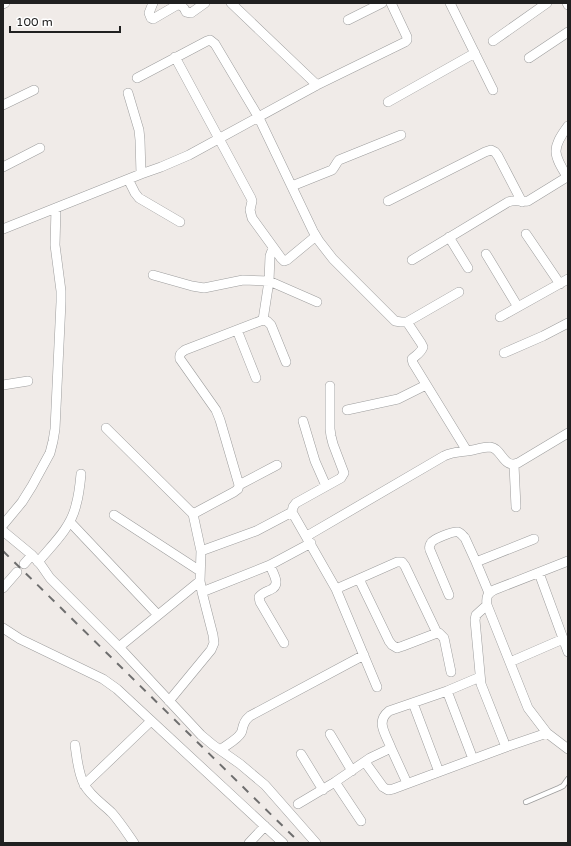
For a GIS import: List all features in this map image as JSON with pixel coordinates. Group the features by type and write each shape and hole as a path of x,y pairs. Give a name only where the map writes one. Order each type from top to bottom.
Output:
{"street":[{"path":"153,3 149,13 149,16 153,19 177,5 184,7 186,12 191,13 205,3"},
{"path":"231,3 317,85"},
{"path":"348,20 382,3"},
{"path":"3,229 177,161 259,118 317,85 407,40 408,36 391,3"},
{"path":"450,3 493,90"},
{"path":"493,41 547,3"},
{"path":"529,58 568,32"},
{"path":"137,78 210,40 215,44 259,118 316,236 333,259 396,321 407,322 460,292"},
{"path":"388,102 475,53"},
{"path":"175,57 251,198 252,201 250,210 252,218 273,248 284,261 316,236"},
{"path":"3,105 34,90"},
{"path":"128,93 139,130 141,174"},
{"path":"412,260 508,202 513,200 522,202 528,201 568,178 560,167 556,156 556,147 559,138 568,126"},
{"path":"292,186 332,170 335,168 336,163 339,160 401,135"},
{"path":"3,167 40,148"},
{"path":"388,201 491,150 498,156 522,202"},
{"path":"128,179 135,194 139,198 180,222"},
{"path":"3,525 22,502 50,453 55,429 61,302 55,245 56,208"},
{"path":"500,317 564,281 526,234"},
{"path":"449,237 468,268"},
{"path":"263,320 269,281 270,256 273,248"},
{"path":"486,254 518,307"},
{"path":"153,274 204,288 243,280 269,281 317,302"},
{"path":"239,485 216,410 180,359 181,352 263,320 267,321 271,325 286,362"},
{"path":"407,322 423,347 421,351 412,359 413,363 467,451"},
{"path":"504,353 568,323"},
{"path":"237,330 256,378"},
{"path":"3,385 28,381"},
{"path":"348,410 398,399 426,385"},
{"path":"330,386 331,436 344,473 341,478 296,503 292,512 336,589 378,687"},
{"path":"303,420 315,461 326,486"},
{"path":"106,428 193,514 201,552 200,581 214,643 211,650 169,701"},
{"path":"514,465 568,433"},
{"path":"202,592 270,565 450,453 490,447 510,464 514,465"},
{"path":"193,514 234,492 238,489 239,485 277,465"},
{"path":"514,465 516,507"},
{"path":"24,564 35,559 64,531 70,522 76,506 81,474"},
{"path":"201,552 256,531 292,512"},
{"path":"114,515 200,571"},
{"path":"70,522 158,615"},
{"path":"3,531 35,559 50,578 119,648 201,735 265,785 316,843"},
{"path":"449,595 429,546 434,540 455,532 463,535 465,538 489,593"},
{"path":"476,562 534,539"},
{"path":"568,561 494,590 489,593 486,598 487,605 528,708 547,733 568,749"},
{"path":"336,589 397,562 402,562 437,633 440,633 444,638 451,672"},
{"path":"270,565 277,581 276,586 259,597 260,602 284,643"},
{"path":"3,588 17,572"},
{"path":"538,573 568,652"},
{"path":"359,579 392,645 397,648 437,633"},
{"path":"119,648 200,581"},
{"path":"487,605 476,615 475,620 480,677 481,684 506,747"},
{"path":"3,628 20,639 103,678 118,689 283,843"},
{"path":"510,662 563,639"},
{"path":"220,750 240,734 246,720 250,716 364,655"},
{"path":"407,783 382,728 383,718 390,711 447,691 480,677"},
{"path":"447,691 474,759"},
{"path":"413,703 439,772"},
{"path":"84,785 151,720"},
{"path":"365,762 383,787 388,790 547,733"},
{"path":"330,734 352,771"},
{"path":"75,745 80,775 84,785 120,822 134,843"},
{"path":"298,804 323,790 365,762 391,748"},
{"path":"301,754 323,790"},
{"path":"335,782 361,821"},
{"path":"249,843 265,826"}],"lane":[{"path":"526,802 563,786 568,779"}],"railway":[{"path":"3,551 300,843"}]}
